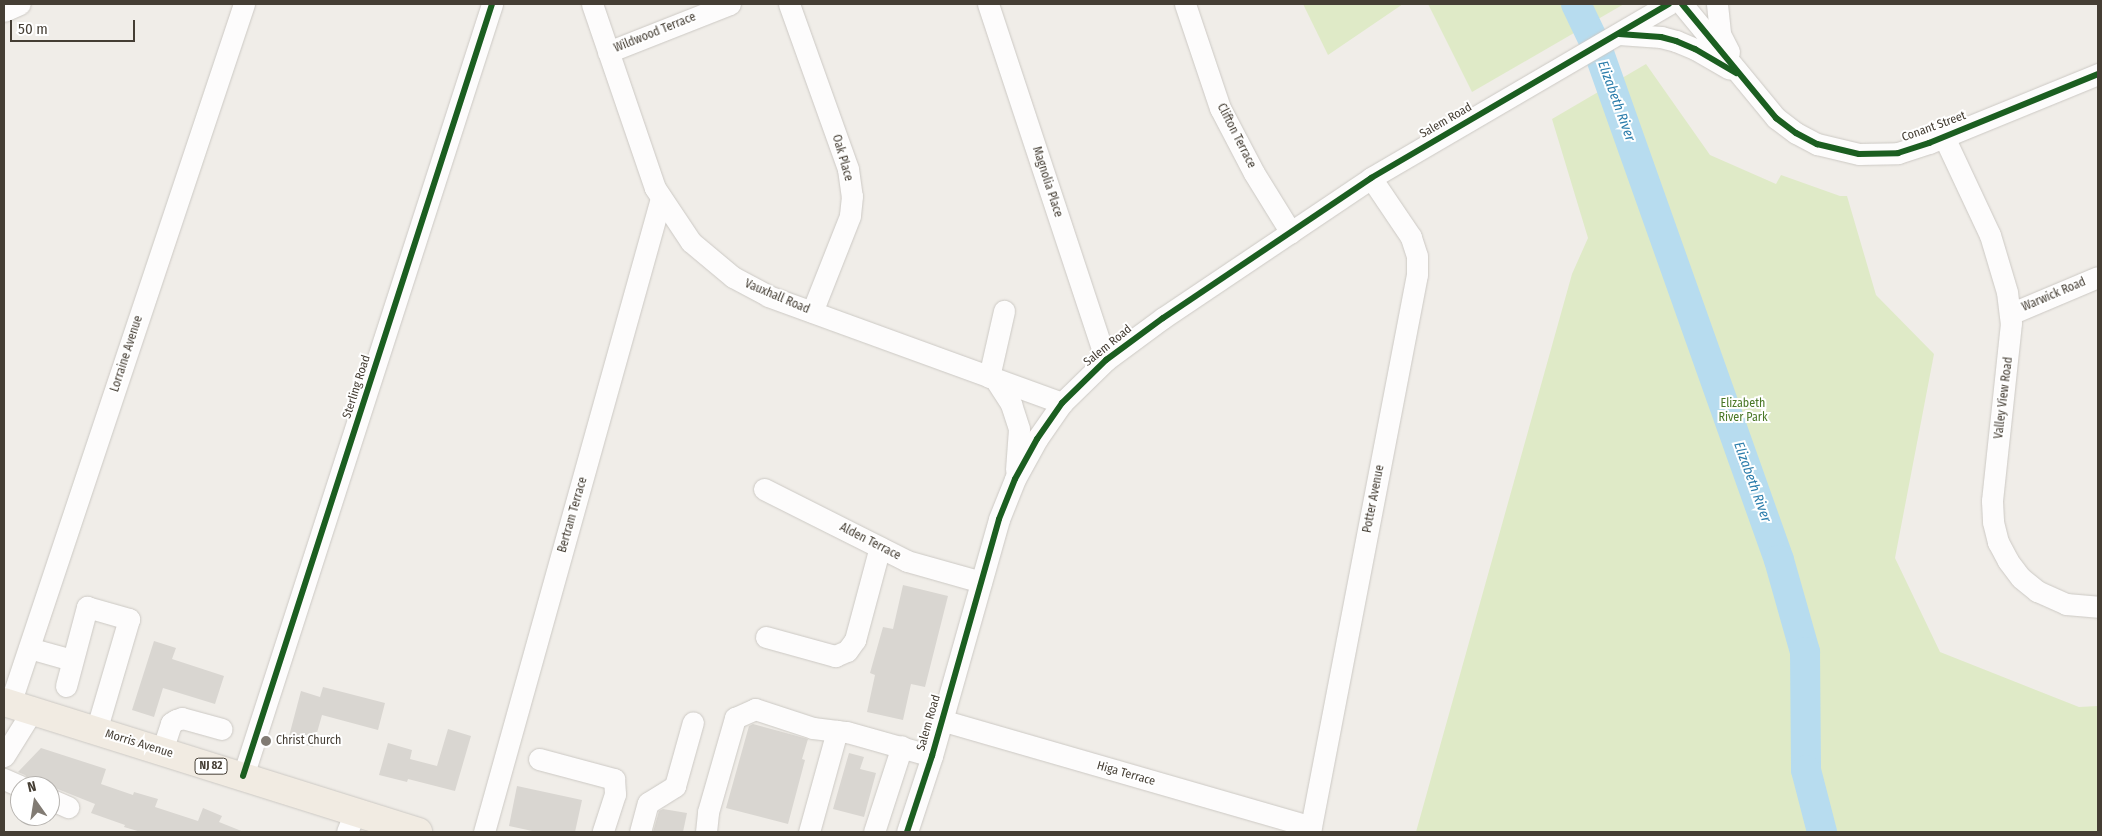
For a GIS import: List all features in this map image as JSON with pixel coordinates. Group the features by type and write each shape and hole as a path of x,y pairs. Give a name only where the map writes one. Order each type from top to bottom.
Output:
{"main road":[{"name":"Morris Avenue","path":"16,706 243,776 351,822 418,832"}],"street":[{"path":"4,11 20,4"},
{"name":"Lorraine Avenue","path":"4,756 29,648 244,4"},
{"name":"Sterling Road","path":"243,776 492,4"},
{"name":"Vauxhall Road","path":"592,4 655,188 691,242 733,277 768,296 1062,403"},
{"name":"Wildwood Terrace","path":"608,52 730,4"},
{"name":"Oak Place","path":"789,4 848,169 852,196 850,216 812,312"},
{"name":"Magnolia Place","path":"988,4 1106,360"},
{"name":"Clifton Terrace","path":"1185,4 1220,108 1254,173 1291,233"},
{"name":"Salem Road","path":"907,832 932,756 1000,519 1015,479 1037,438 1062,403 1106,360 1163,318 1371,178 1669,4"},
{"name":"Conant Street","path":"1682,4 1776,118 1810,140 1837,150 1859,154 1898,153 1944,137 2098,74"},
{"path":"1717,4 1720,34 1742,77"},
{"path":"1619,34 1661,37 1676,41 1695,49 1742,77"},
{"name":"Valley View Road","path":"1944,137 1990,234 2007,292 2010,314 2010,349 1992,501 1993,522 1998,542 2012,567 2021,578 2037,591 2066,604 2098,607"},
{"name":"Potter Avenue","path":"1310,830 1417,274 1417,256 1411,237 1371,178"},
{"name":"Bertram Terrace","path":"484,832 661,198"},
{"name":"Warwick Road","path":"2010,314 2098,277"},
{"path":"1004,311 992,378 1011,404 1019,429 1015,479"},
{"name":"Alden Terrace","path":"764,489 907,561 981,582"},
{"path":"766,637 835,656 847,651 855,640 880,548"},
{"path":"66,686 87,607 129,618 96,731"},
{"path":"29,648 72,660"},
{"path":"709,831 708,812 735,718 755,709 813,728 837,731 902,746 932,756"},
{"path":"162,751 171,723 176,720 182,718 222,729"},
{"name":"Higa Terrace","path":"941,720 1310,830"},
{"path":"640,832 648,803 675,786 693,722"},
{"path":"810,832 837,731"},
{"path":"874,832 902,746"},
{"path":"540,759 614,779 615,794 602,832"}],"green space":[{"path":"1303,4 1403,4 1328,55"},
{"path":"1428,4 1624,4 1472,92"},
{"name":"Elizabeth River Park","path":"1646,64 1710,155 1776,184 1781,175 1840,196 1847,196 1876,295 1934,354 1895,558 1940,652 2079,707 2098,706 2098,832 1416,832 1572,274 1588,238 1552,119"}],"building":[{"path":"903,585 948,596 925,687 911,684 903,720 867,712 875,675 870,673 883,627 893,629"},
{"path":"154,641 176,648 172,659 224,676 215,704 163,688 154,717 132,710"},
{"path":"323,687 385,703 378,730 322,715 313,747 288,740 301,691 320,697"},
{"path":"753,724 808,739 802,759 805,760 788,824 726,808 749,726"},
{"path":"448,729 471,736 455,791 408,779 407,782 379,775 388,743 412,750 410,759 437,766"},
{"path":"41,748 106,769 101,784 133,795 134,792 158,799 155,807 198,821 203,808 222,816 219,822 244,832 141,832 91,813 95,804 60,790 60,776 26,776 18,772"},
{"path":"849,753 864,757 860,769 876,773 864,817 833,809"},
{"path":"517,786 582,800 575,832 537,832 509,826"},
{"path":"663,809 687,813 683,832 653,832 659,811"}],"waterway":[{"name":"Elizabeth River","path":"1576,4 1598,50 1779,560 1805,652 1806,770 1822,832"}],"cycle path":[{"path":"243,776 492,4"},
{"path":"907,832 932,756 999,519 1015,479 1037,439 1062,403 1106,360 1163,318 1371,178 1669,4"},
{"path":"1682,4 1776,118 1796,133 1817,144 1859,154 1898,153 1929,143 2098,74"},
{"path":"1619,34 1661,37 1676,41 1695,49 1736,73"}],"place":[{"name":"Christ Church","path":"266,741"}]}
